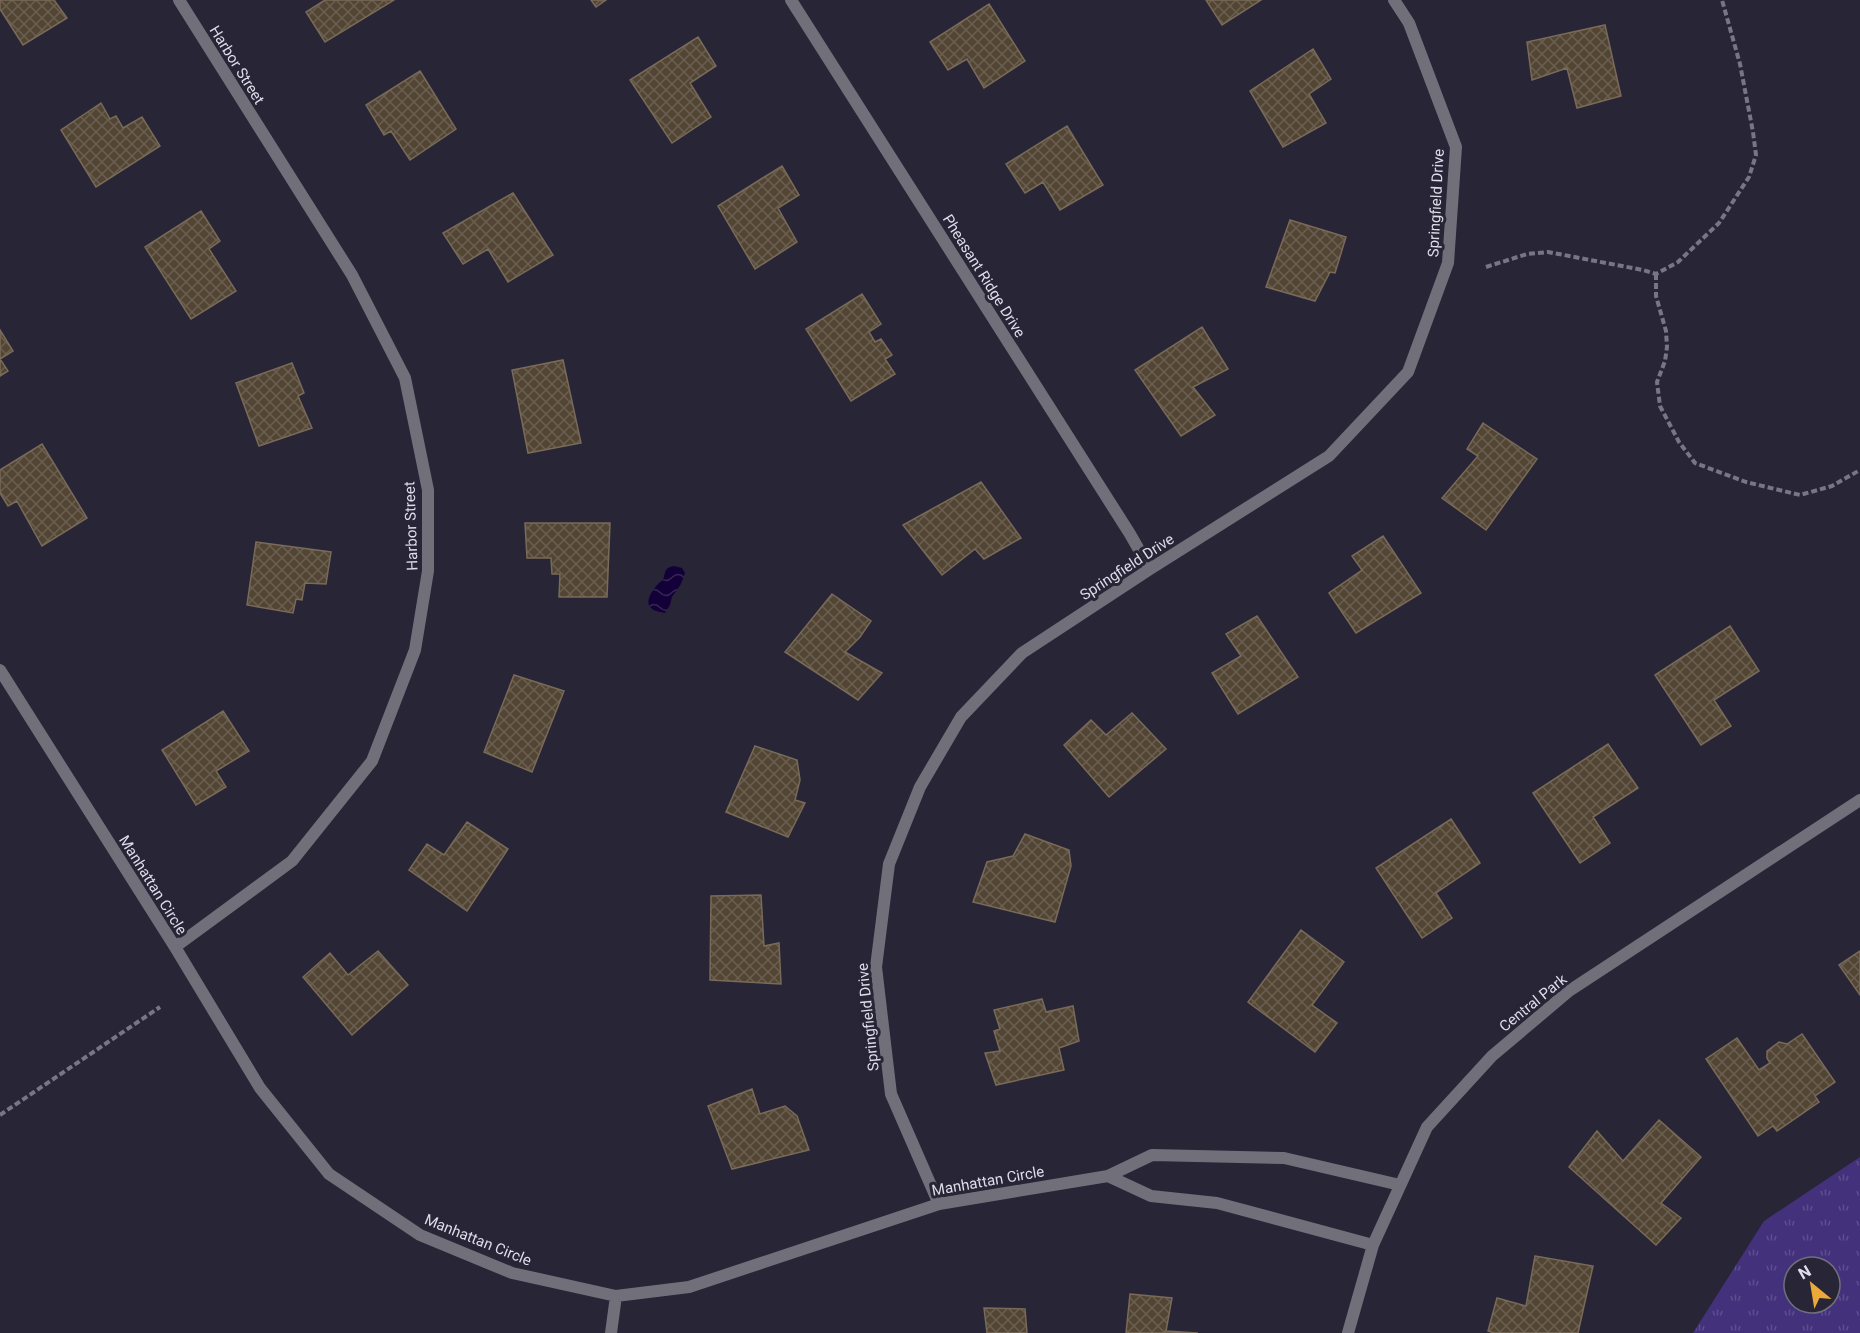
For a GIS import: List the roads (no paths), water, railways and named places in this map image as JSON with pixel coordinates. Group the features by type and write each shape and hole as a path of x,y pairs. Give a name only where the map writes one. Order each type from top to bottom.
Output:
{"street":[{"name":"Harbor Street","path":"175,947 292,861 372,761 415,650 428,571 428,490 405,378 352,275 179,0"},
{"name":"Pheasant Ridge Drive","path":"791,0 1124,524 1150,569"},
{"name":"Springfield Drive","path":"939,1204 891,1094 876,967 889,864 920,787 961,717 1022,653 1329,456 1408,372 1448,263 1456,147 1409,23 1394,0"},
{"name":"Manhattan Circle","path":"0,670 175,947 260,1088 329,1174 420,1235 512,1273 616,1296 689,1287 939,1204 1108,1176 1152,1155 1284,1158 1400,1185"},
{"name":"Central Park","path":"1348,1333 1373,1245 1427,1127 1492,1056 1569,991 1860,800"},
{"path":"1108,1176 1151,1196 1218,1203 1373,1245"},
{"path":"611,1333 616,1296"}],"water":[{"path":"674,566 682,568 685,573 681,584 665,613 654,610 649,605 649,597 663,580 667,569"}]}
